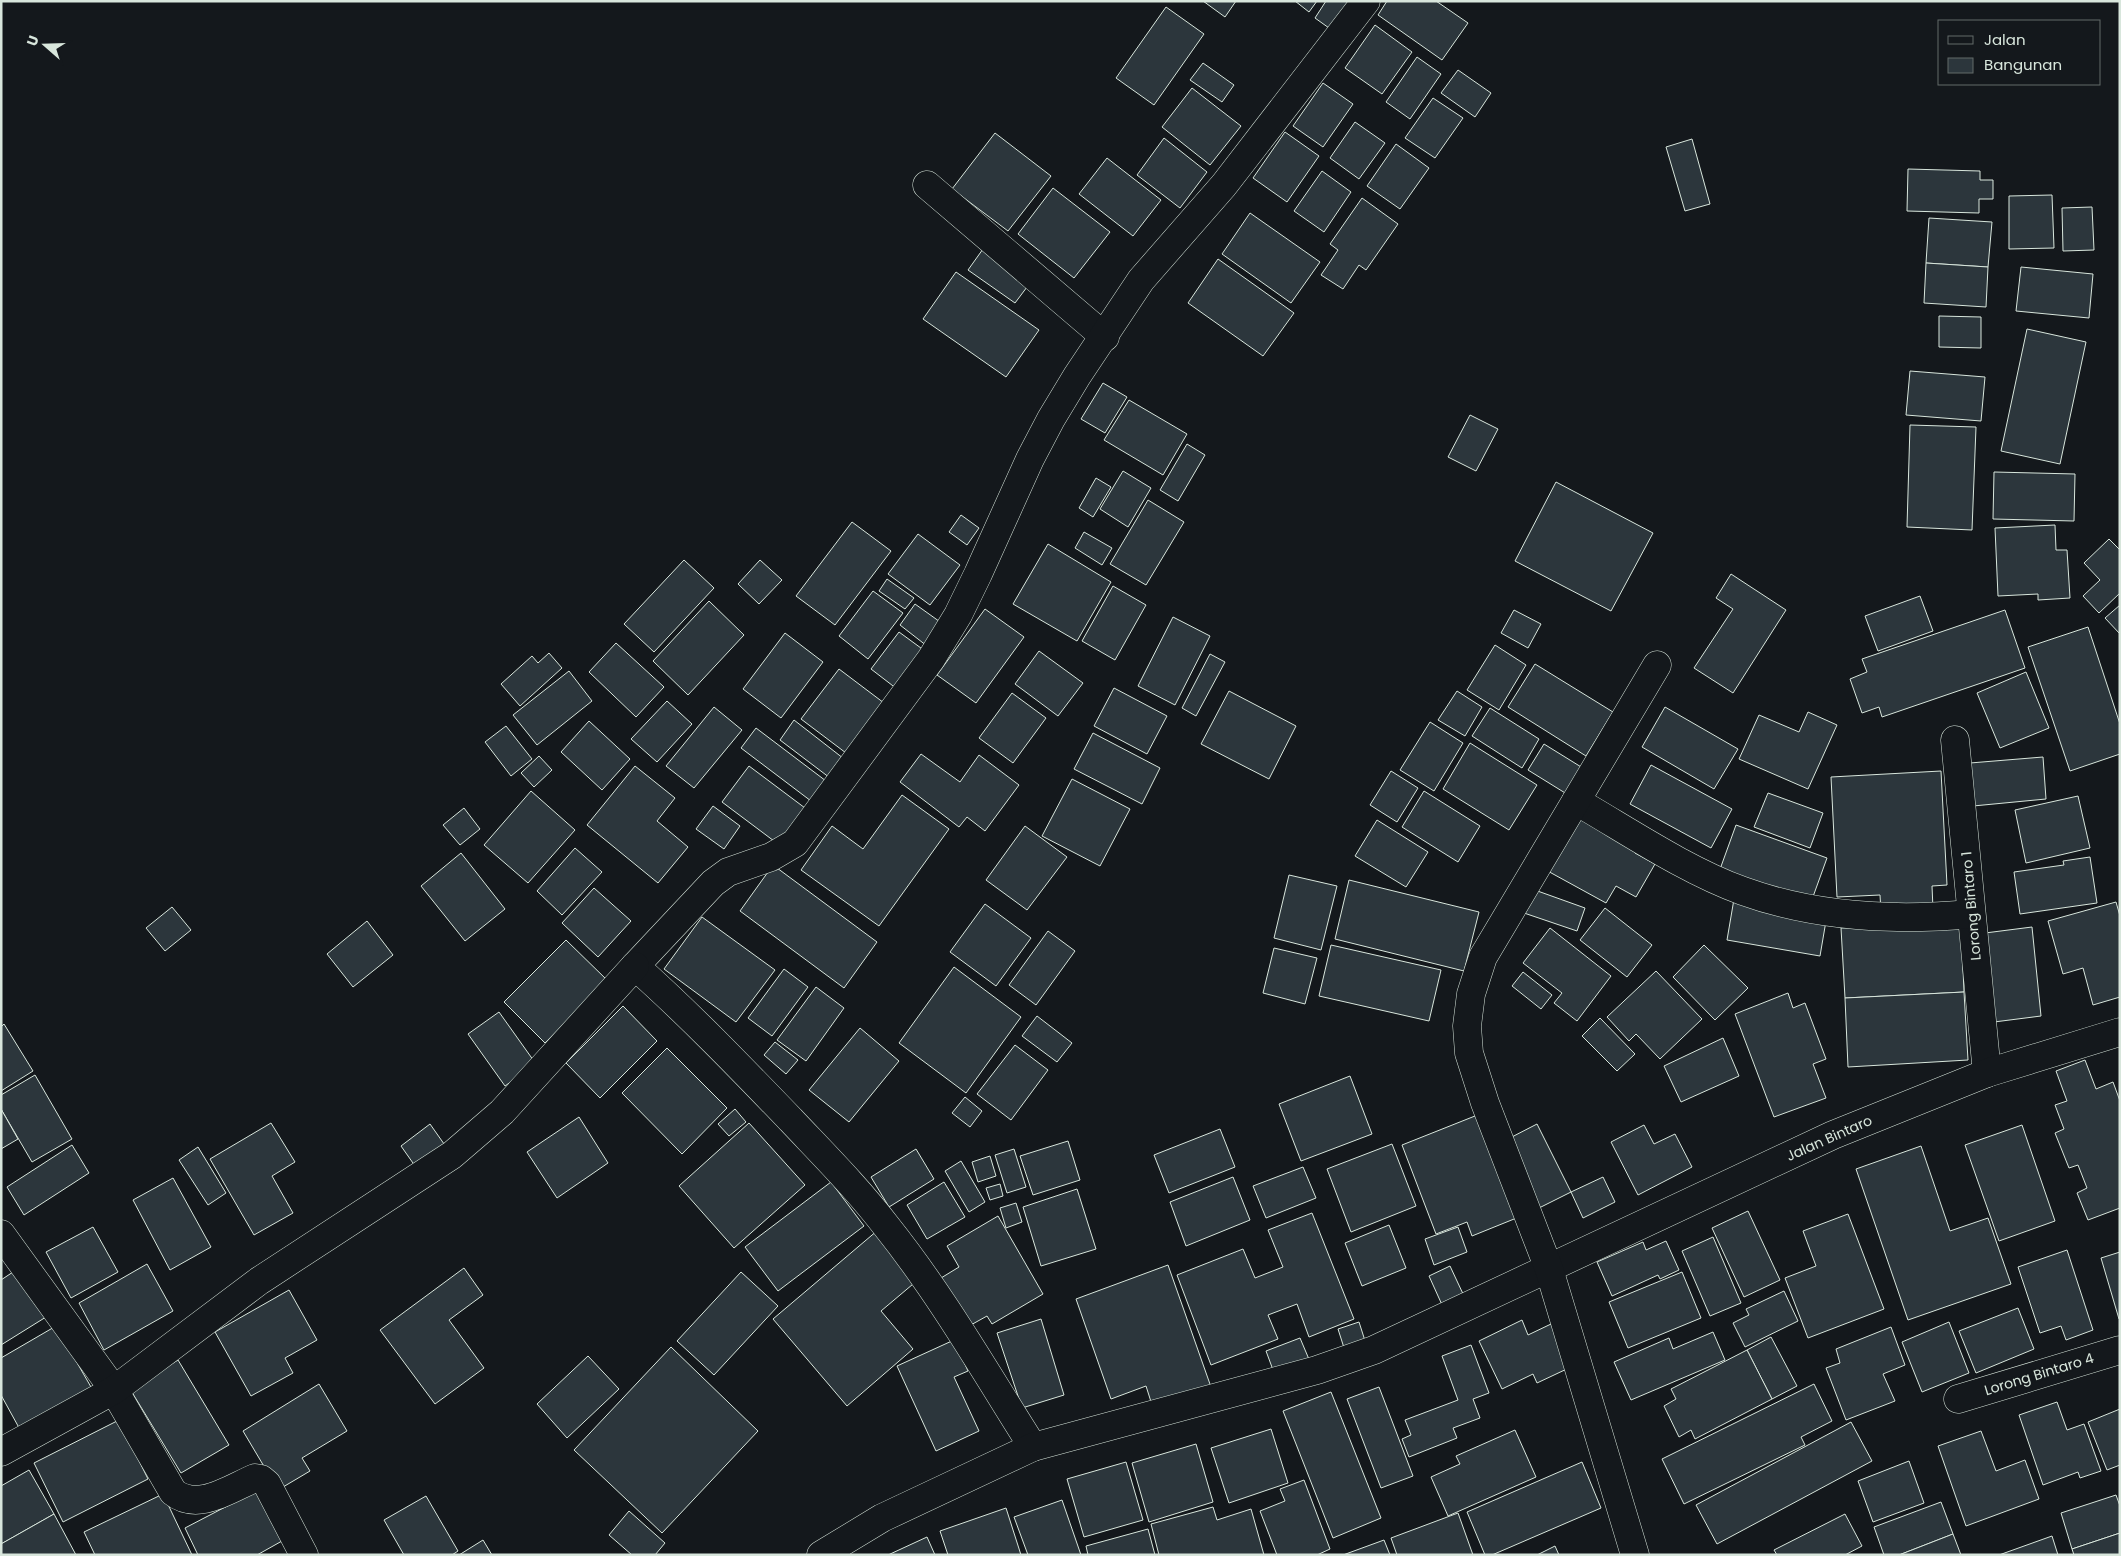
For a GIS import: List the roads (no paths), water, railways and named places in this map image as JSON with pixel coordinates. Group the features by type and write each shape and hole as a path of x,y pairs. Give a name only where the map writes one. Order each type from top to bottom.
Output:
{"street":[{"path":"1,1452 114,1390 259,1281 452,1155 502,1112 712,883 728,872 771,857 795,844 931,659 958,615 1030,459 1051,419 1077,376 1105,337 1141,280 1224,186 1366,1"},
{"path":"927,185 1105,337"},
{"path":"1635,1555 1549,1269 1485,1103 1469,1053 1467,1026 1472,994 1484,957 1658,665"},
{"name":"Lorong Bintaro 1","path":"1955,740 1987,1073"},
{"path":"1576,801 1703,874 1742,891 1774,900 1875,917 1972,914"},
{"path":"635,966 682,1008 748,1075 823,1154 887,1226 942,1303 1033,1448"},
{"name":"Jalan Bintaro","path":"828,1553 882,1518 1033,1448 1316,1370 1374,1350 1832,1135 1987,1073 2120,1032"},
{"path":"1,1234 114,1390 173,1492 186,1500 203,1501 255,1478 260,1479 266,1484 304,1555"},
{"name":"Lorong Bintaro 4","path":"1958,1399 2120,1350"}]}
